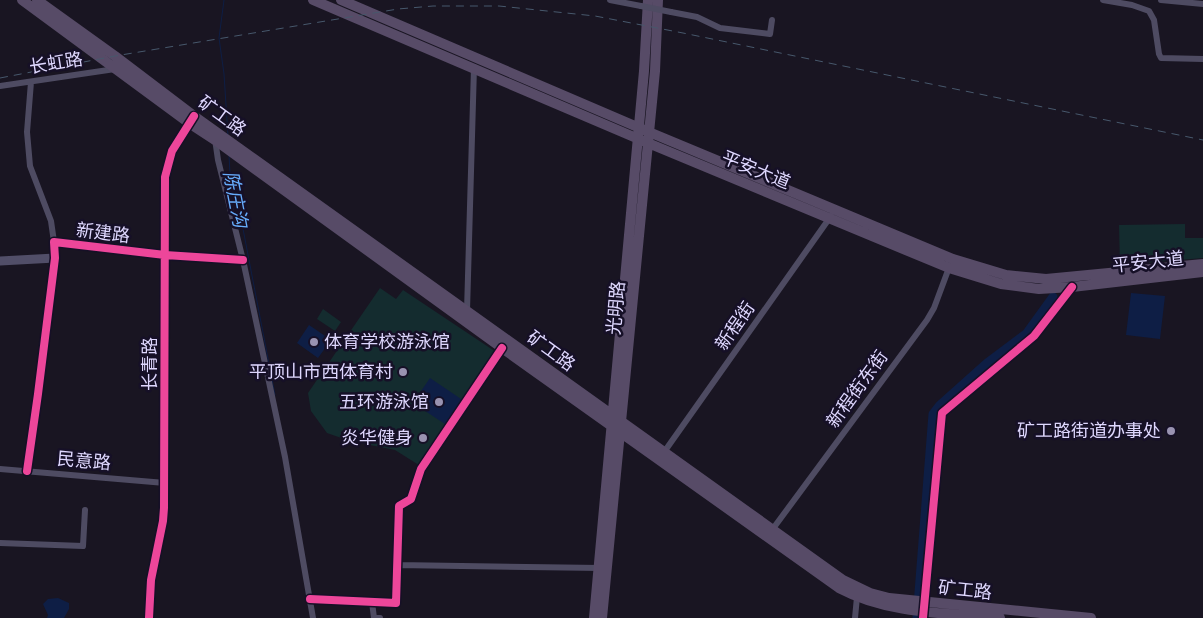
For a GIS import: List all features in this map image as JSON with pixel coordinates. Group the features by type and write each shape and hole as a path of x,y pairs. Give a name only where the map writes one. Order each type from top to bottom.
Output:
{"main road":[{"name":"矿工路","path":"22,0 116,69 217,137 502,348 611,426 661,456 851,585 889,598 908,607"},
{"name":"矿工路","path":"37,0 116,56 192,120"},
{"name":"平安大道","path":"313,0 474,62"},
{"name":"平安大道","path":"341,0 474,62 649,138 951,263 989,281 1015,287 1039,289 1203,272"},
{"name":"光明路","path":"594,618 621,432 655,71 658,0"},
{"name":"光明路","path":"602,618 602,568 611,426 644,71 644,3"},
{"name":"矿工路","path":"236,151 622,421 661,456 826,580 857,597 888,607 908,607 1000,618"},
{"name":"平安大道","path":"951,263 1006,275 1046,279 1203,264"},
{"name":"矿工路","path":"923,610 1091,618"}],"street":[{"path":"610,0 644,3 671,12 697,17 720,28 770,34 772,20"},
{"path":"1103,0 1132,5 1149,11 1154,20 1161,58 1203,59"},
{"path":"1161,0 1203,4"},
{"path":"467,311 474,62"},
{"name":"长虹路","path":"0,86 116,69"},
{"path":"30,82 27,125 30,166 50,221 54,242"},
{"name":"长青路","path":"150,618 151,580 163,521 165,483 165,177 172,151 192,120"},
{"path":"217,137 218,160 243,260 285,458 313,618"},
{"name":"新程街","path":"661,456 832,214"},
{"name":"新建路","path":"54,258 54,242 165,255"},
{"path":"165,255 243,260"},
{"path":"0,261 54,258 27,471"},
{"name":"新程街东街","path":"772,530 927,320 934,308 951,263"},
{"path":"923,610 942,414 1034,336 1072,287"},
{"path":"310,599 396,603 399,506 411,499 422,470 502,348"},
{"name":"民意路","path":"0,469 165,483"},
{"path":"0,543 83,546 85,510"},
{"path":"397,565 602,568"},
{"path":"855,618 857,597"},
{"path":"372,602 374,618 380,618"}],"green space":[{"path":"1185,224 1185,238 1203,238 1203,258 1120,265 1119,225"},
{"name":"平顶山市西体育村","path":"380,288 396,299 403,290 496,352 422,467 395,450 350,441 327,433 311,411 308,393"},
{"path":"323,309 341,322 335,331 317,319"}],"water":[{"path":"1131,293 1165,296 1160,339 1126,335"},
{"name":"体育学校游泳馆","path":"309,325 331,340 318,358 297,343"},
{"name":"五环游泳馆","path":"430,378 464,401 448,426 413,403"},
{"path":"58,598 69,603 69,609 64,618 47,618 48,615 43,604 48,599"}],"waterway":[{"name":"陈庄沟","path":"224,0 219,38 224,74 228,136"},
{"name":"陈庄沟","path":"229,155 230,174 239,208 275,395"},
{"path":"917,618 933,414 940,405 987,363 1027,333 1053,297"}],"railway":[{"path":"0,78 115,56 398,9 433,6 499,6 595,16 1203,140"}],"cycle path":[{"path":"149,618 151,580 164,508 165,177 172,151 194,116"},
{"path":"27,471 55,258 54,242 165,255 243,260"},
{"path":"923,618 942,413 1034,336 1072,287"},
{"path":"310,599 396,603 399,506 411,499 421,469 502,348"}],"place":[{"name":"体育学校游泳馆","path":"314,342"},
{"name":"平顶山市西体育村","path":"403,372"},
{"name":"五环游泳馆","path":"439,402"},
{"name":"矿工路街道办事处","path":"1171,431"},
{"name":"炎华健身","path":"423,438"}]}
